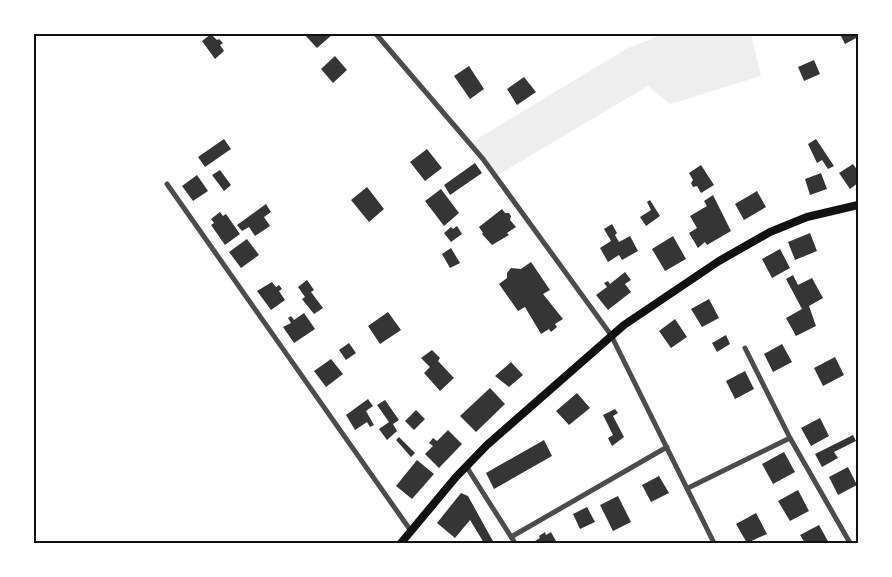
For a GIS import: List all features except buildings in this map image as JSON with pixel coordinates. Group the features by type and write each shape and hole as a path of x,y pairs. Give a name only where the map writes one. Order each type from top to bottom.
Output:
{"main road":[{"path":"401,543 466,466 611,335 679,287 765,234 807,217 858,205"}],"street":[{"path":"376,34 480,154 611,335 714,543"},
{"path":"167,184 411,531"},
{"path":"745,348 790,438 850,543"},
{"path":"688,488 790,438"},
{"path":"511,537 668,448"},
{"path":"466,466 515,543"}],"shaded area":[{"path":"663,34 751,34 761,76 670,104 648,86 498,175 472,142 626,49"}]}
